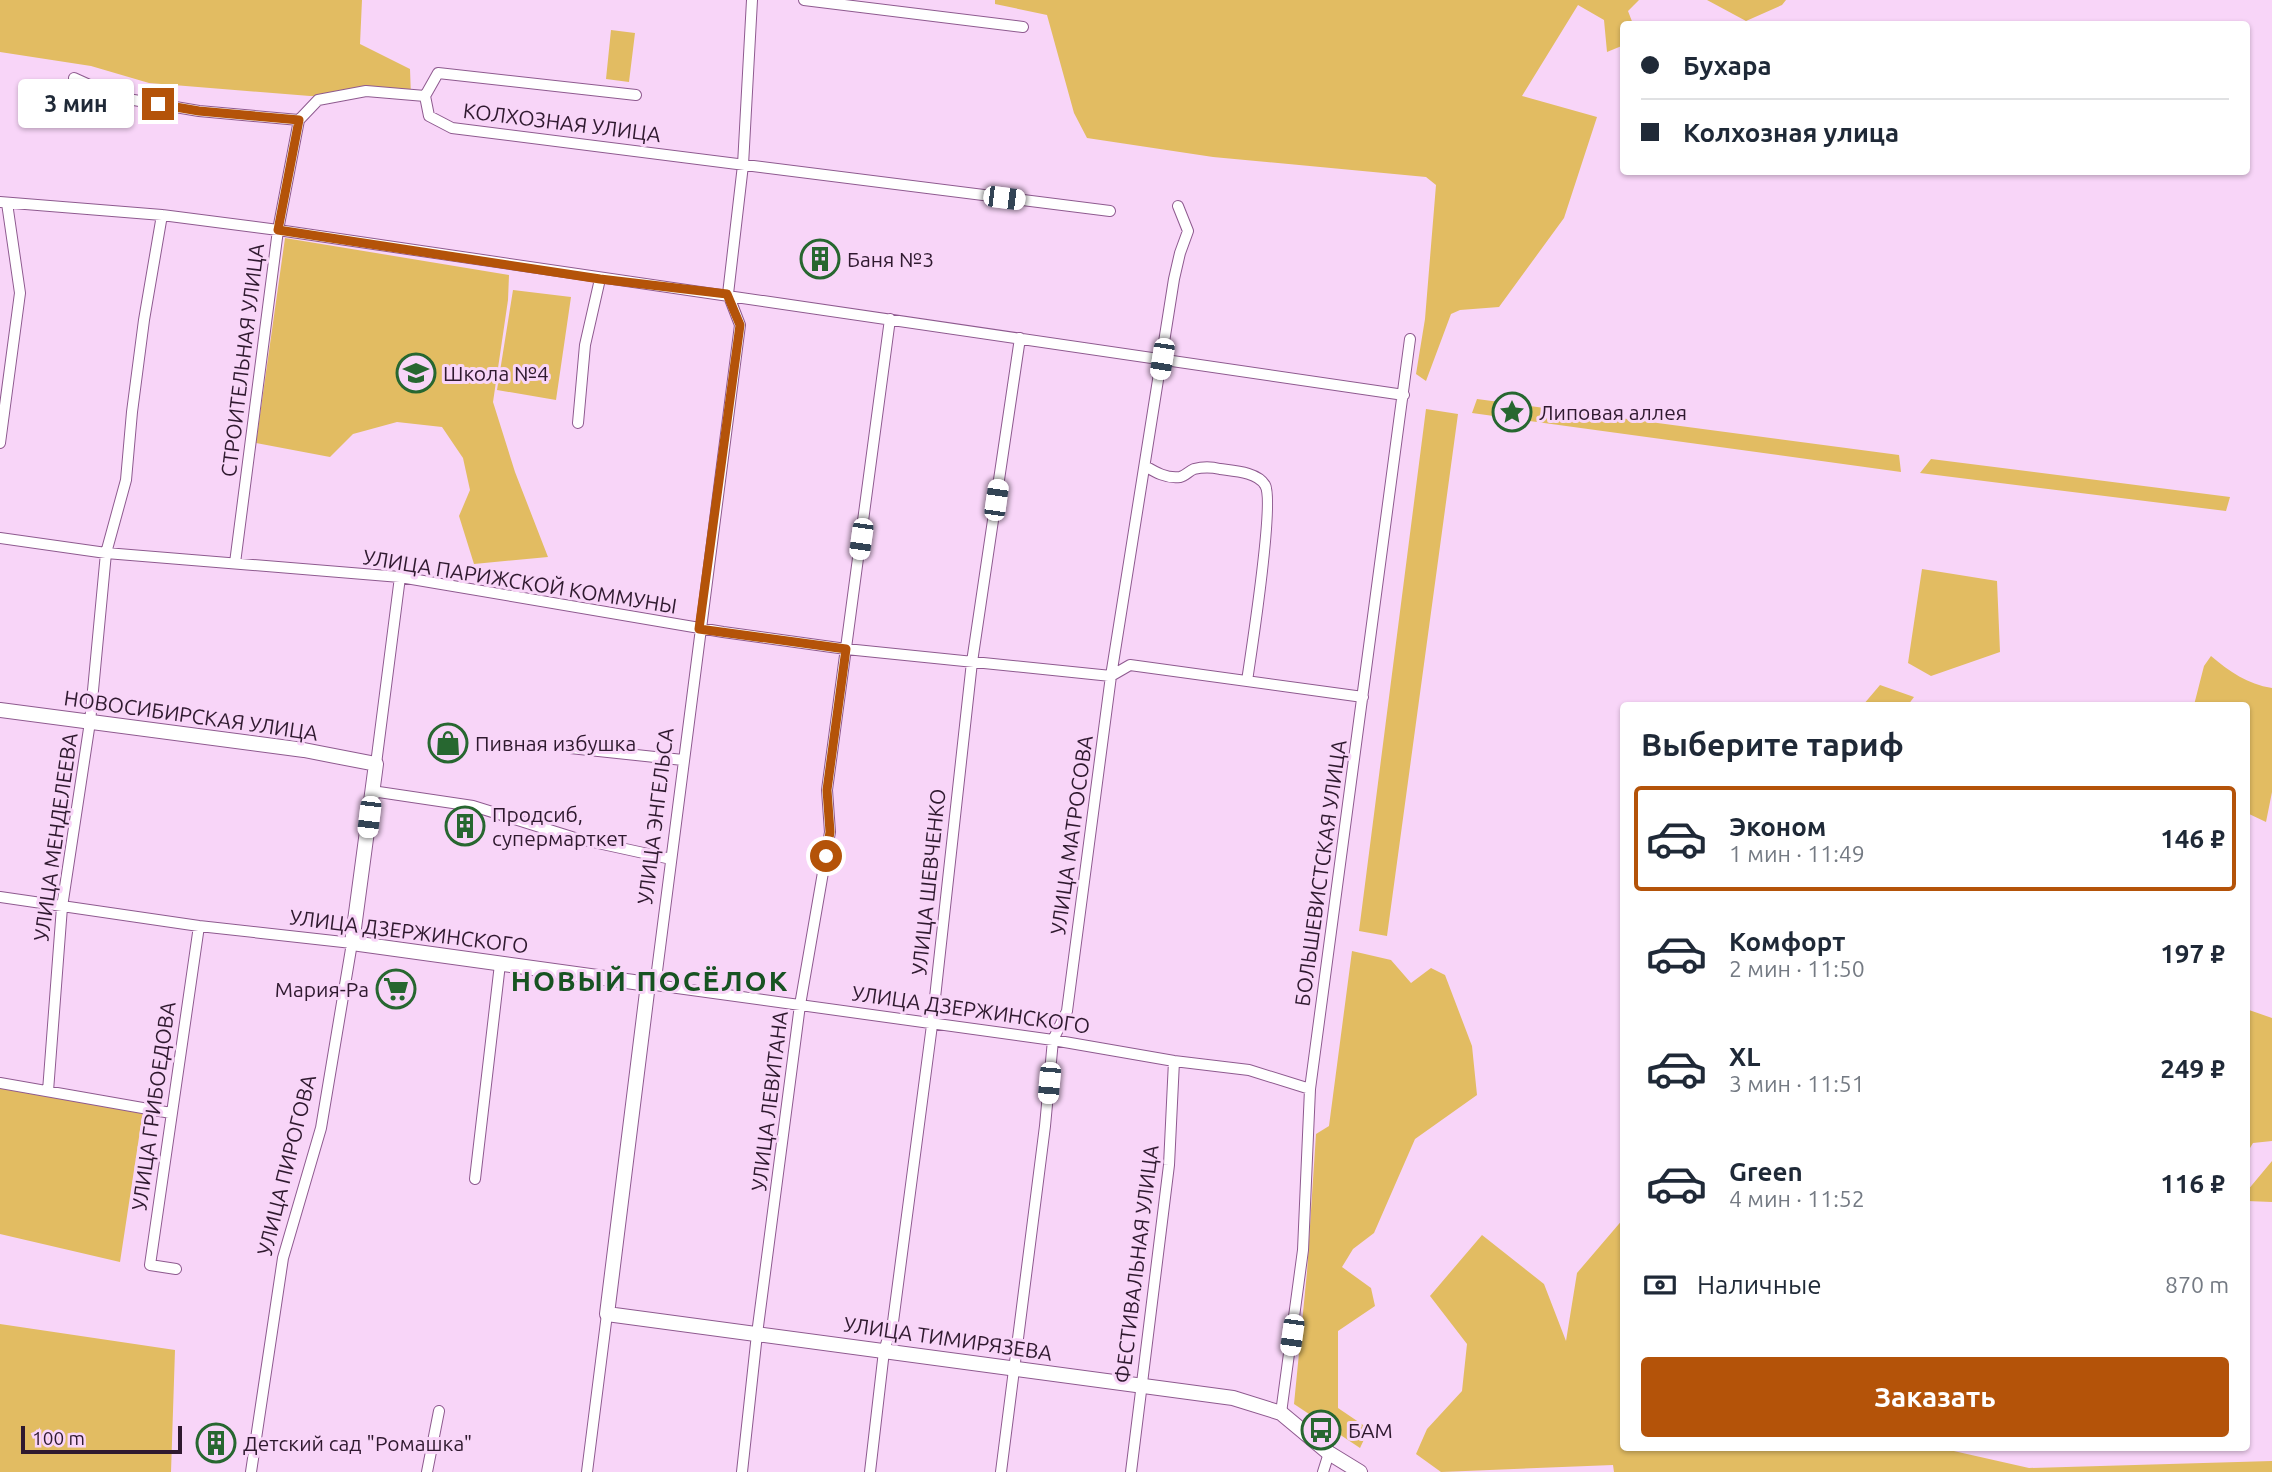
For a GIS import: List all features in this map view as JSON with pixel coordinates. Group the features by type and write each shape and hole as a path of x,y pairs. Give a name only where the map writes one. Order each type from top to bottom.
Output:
{"street":[{"name":"УЛИЦА ЭНГЕЛЬСА","path":"587,1472 648,984 657,971 740,325 727,294 743,165 752,0"},
{"path":"804,0 1023,27"},
{"path":"74,78 116,97 199,111 299,120 318,100 366,92 425,96 438,73 636,95"},
{"name":"КОЛХОЗНАЯ УЛИЦА","path":"425,96 429,116 452,128 743,165"},
{"name":"СТРОИТЕЛЬНАЯ УЛИЦА","path":"235,563 278,230 299,120"},
{"path":"743,165 1110,211"},
{"path":"0,443 20,292 4,203 162,215 278,230 1404,395"},
{"name":"УЛИЦА МАТРОСОВА","path":"1001,1472 1045,1126 1053,1040 1067,1011 1111,676 1180,253 1188,231 1178,205"},
{"name":"УЛИЦА МЕНДЕЛЕЕВА","path":"47,1091 62,907 90,722 106,553 127,480 132,412 162,215"},
{"path":"578,423 585,345 600,279"},
{"name":"УЛИЦА ЛЕВИТАНА","path":"742,1472 757,1334 800,1005 830,832 827,790 890,319"},
{"name":"УЛИЦА ШЕВЧЕНКО","path":"870,1472 884,1351 894,1322 932,1025 972,662 1020,338"},
{"name":"БОЛЬШЕВИСТСКАЯ УЛИЦА","path":"1281,1413 1303,1250 1310,1089 1410,339"},
{"path":"1145,466 1167,476 1181,477 1194,469 1212,467 1257,477 1266,486 1268,499 1256,625 1247,681"},
{"name":"УЛИЦА ПАРИЖСКОЙ КОММУНЫ","path":"0,538 106,553 400,577 699,629 846,649 1111,676 1130,665 1363,697"},
{"name":"УЛИЦА ПИРОГОВА","path":"251,1472 283,1258 321,1128 352,943 400,577"},
{"name":"НОВОСИБИРСКАЯ УЛИЦА","path":"0,710 304,750 376,764"},
{"path":"570,748 683,760"},
{"path":"372,792 472,806 575,838 671,859"},
{"name":"УЛИЦА ДЗЕРЖИНСКОГО","path":"0,897 1053,1040 1174,1061 1249,1070 1310,1089"},
{"name":"УЛИЦА ГРИБОЕДОВА","path":"176,1269 150,1265 199,926"},
{"path":"475,1179 500,964"},
{"name":"ФЕСТИВАЛЬНАЯ УЛИЦА","path":"1131,1472 1169,1165 1174,1061"},
{"path":"0,1083 171,1113"},
{"name":"УЛИЦА ТИМИРЯЗЕВА","path":"607,1314 1233,1398 1281,1413"},
{"path":"427,1472 439,1411"},
{"path":"1281,1413 1329,1453 1360,1472"},
{"path":"1323,1472 1329,1453"}],"shaded area":[{"path":"0,0 362,0 360,44 410,69 411,97 310,96 149,83 91,66 0,52"},
{"path":"995,0 1639,0 1628,11 1632,21 1620,21 1620,47 1607,52 1604,20 1578,5 1522,96 1597,117 1564,218 1499,307 1460,310 1451,314 1426,381 1416,374 1425,319 1436,185 1426,177 1213,157 1087,138 1074,113 1047,15 995,4"},
{"path":"1707,0 1786,0 1782,5 1746,21"},
{"path":"611,30 635,33 629,82 606,79"},
{"path":"285,238 509,275 508,300 493,402 515,472 548,557 474,564 459,516 470,490 463,458 442,427 397,422 353,434 330,457 256,443"},
{"path":"513,290 571,297 556,400 497,390"},
{"path":"1477,399 1899,455 1901,472 1472,413"},
{"path":"1426,409 1458,414 1387,936 1359,931"},
{"path":"1931,459 2230,497 2226,511 1920,473"},
{"path":"1922,569 1997,581 2000,652 1931,676 1908,663"},
{"path":"2211,656 2239,677 2272,688 2272,792 2266,822 2250,814 2250,702 2195,702 2204,666"},
{"path":"1880,685 1914,697 1910,702 1866,702"},
{"path":"1352,951 1391,960 1411,983 1431,968 1445,975 1472,1046 1477,1095 1415,1139 1374,1233 1353,1249 1342,1267 1371,1288 1375,1306 1338,1331 1338,1408 1369,1429 1360,1448 1294,1404 1307,1272 1316,1134 1329,1126"},
{"path":"2250,1010 2272,1018 2272,1141 2253,1143 2250,1148"},
{"path":"0,1086 143,1111 120,1262 0,1234"},
{"path":"2272,1161 2272,1202 2250,1201 2250,1187"},
{"path":"1620,1223 1620,1451 1954,1451 2029,1468 2272,1461 2272,1472 1614,1472 1613,1465 1441,1472 1416,1454 1427,1429 1462,1391 1467,1344 1430,1296 1482,1235 1544,1284 1566,1341 1577,1273"},
{"path":"0,1324 175,1350 171,1472 0,1472"}],"place":[{"name":"Баня №3","path":"820,259"},
{"name":"Школа №4","path":"416,373"},
{"name":"Липовая аллея","path":"1512,412"},
{"name":"Пивная избушка","path":"448,743"},
{"name":"Продсиб, супермарткет","path":"465,826"},
{"name":"Мария-Ра","path":"396,989"},
{"name":"БАМ","path":"1321,1430"},
{"name":"Детский сад \"Ромашка\"","path":"216,1443"}],"district":[{"name":"НОВЫЙ ПОСЁЛОК","path":"650,980"}],"route":[{"path":"158,104 199,111 299,120 278,230 600,279 727,294 740,325 699,629 846,649 827,790 830,832 826,856"}]}
